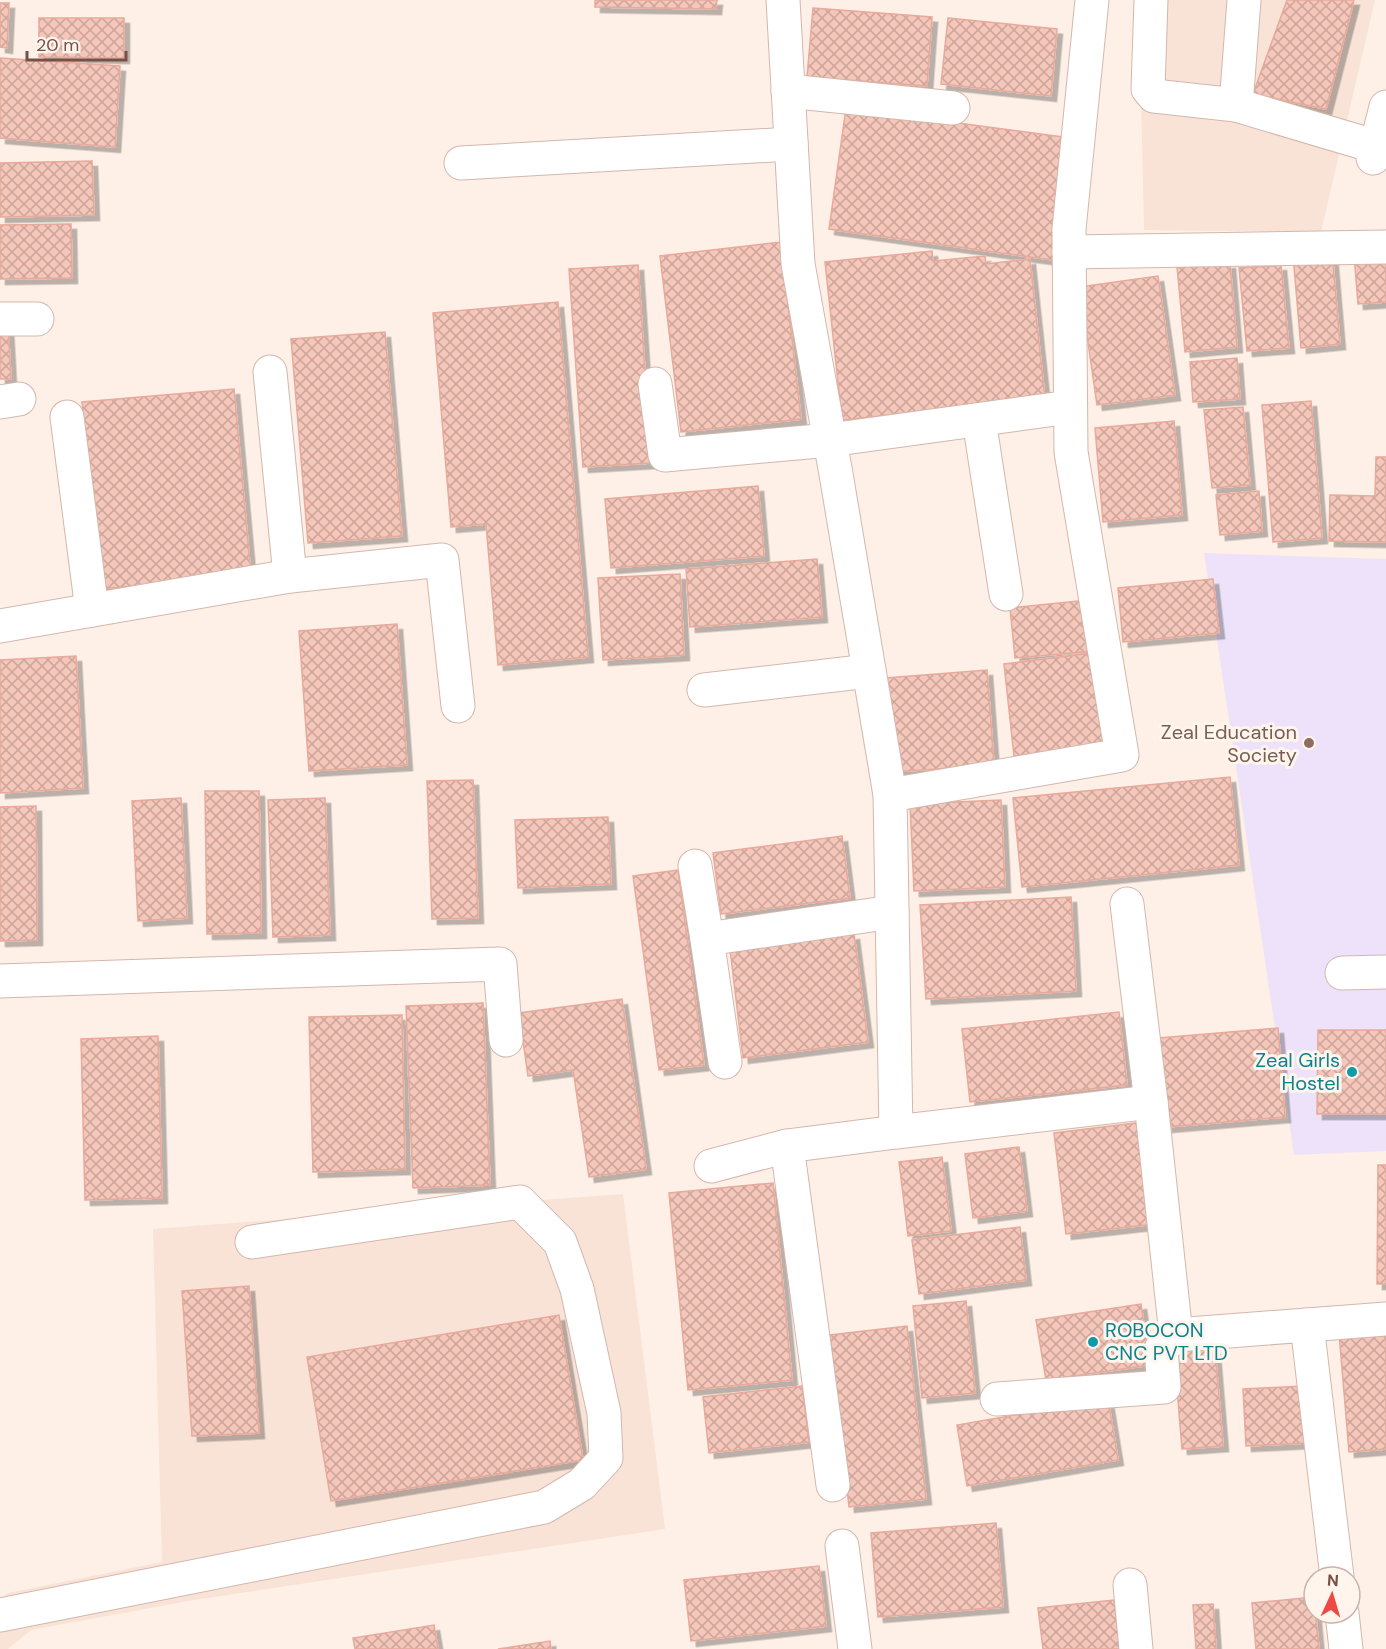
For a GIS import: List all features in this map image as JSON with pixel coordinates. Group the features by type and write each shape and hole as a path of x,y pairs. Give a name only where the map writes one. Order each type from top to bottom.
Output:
{"street":[{"path":"783,0 798,264 890,795 896,1132"},
{"path":"890,795 1122,755 1071,452 1069,229 1092,0"},
{"path":"1151,0 1148,89 1154,96 1236,105 1375,152 1386,107"},
{"path":"1236,105 1244,0"},
{"path":"788,91 953,108"},
{"path":"461,163 791,144"},
{"path":"1070,252 1386,247"},
{"path":"0,319 37,319"},
{"path":"270,372 290,576"},
{"path":"655,384 665,455 830,440 1070,407"},
{"path":"67,417 92,610"},
{"path":"979,420 1006,594"},
{"path":"0,626 290,576 442,560 458,706"},
{"path":"704,690 869,670"},
{"path":"695,866 725,1062"},
{"path":"1127,904 1176,1335"},
{"path":"707,939 892,912"},
{"path":"0,981 500,964 506,1040"},
{"path":"1342,973 1386,972"},
{"path":"711,1166 787,1146 1151,1102"},
{"path":"787,1146 833,1485"},
{"path":"0,1615 544,1507 582,1484 606,1458 604,1413 577,1289 560,1242 520,1202 252,1242"},
{"path":"996,1399 1164,1387 1161,1349 1176,1335 1386,1319"},
{"path":"1307,1325 1336,1565"},
{"path":"842,1545 855,1649"},
{"path":"1130,1585 1136,1649"},
{"path":"1343,1625 1346,1649"}],"shaded area":[{"path":"1142,0 1375,0 1321,232 1144,230 1140,50"},
{"name":"Zeal Education Society","path":"1204,553 1386,559 1386,1151 1294,1155"},
{"path":"623,1194 665,1529 194,1600 31,1630 8,1649 0,1649 0,1600 8,1593 162,1562 153,1229"}],"building":[{"path":"595,0 717,0 716,9 595,7"},
{"path":"1287,0 1354,0 1326,109 1253,94"},
{"path":"0,3 9,3 7,48 0,47"},
{"path":"813,8 932,17 927,86 807,77"},
{"path":"39,18 124,18 124,58 39,57"},
{"path":"948,18 1057,29 1051,96 941,84"},
{"path":"0,58 120,66 115,147 0,138"},
{"path":"846,108 1070,138 1053,260 829,229"},
{"path":"92,161 94,215 0,217 0,163"},
{"path":"71,224 72,278 0,279 0,225"},
{"path":"781,242 801,419 681,432 660,256"},
{"path":"932,251 933,261 985,256 986,264 1030,259 1045,399 842,420 825,262"},
{"path":"1332,251 1340,344 1301,348 1293,255"},
{"path":"1386,251 1386,302 1358,304 1354,254"},
{"path":"1230,263 1237,347 1185,352 1177,267"},
{"path":"638,265 651,463 583,467 569,269"},
{"path":"1281,265 1289,348 1247,351 1239,268"},
{"path":"1158,276 1175,395 1097,405 1080,287"},
{"path":"558,302 588,657 498,665 486,524 451,527 433,313"},
{"path":"0,325 8,325 11,379 0,379"},
{"path":"385,332 402,536 308,543 291,339"},
{"path":"1237,358 1240,399 1193,402 1190,362"},
{"path":"234,389 251,576 98,589 82,402"},
{"path":"1311,401 1322,538 1273,542 1262,405"},
{"path":"1243,407 1250,485 1212,488 1204,410"},
{"path":"1174,421 1182,515 1103,522 1095,428"},
{"path":"1376,457 1386,457 1386,542 1329,541 1330,495 1375,496"},
{"path":"758,486 764,556 611,568 605,499"},
{"path":"1259,491 1262,531 1220,535 1216,495"},
{"path":"817,559 822,617 690,627 686,569"},
{"path":"680,574 684,655 603,660 598,578"},
{"path":"1213,579 1219,633 1123,642 1118,588"},
{"path":"1088,600 1094,651 1015,658 1010,608"},
{"path":"397,624 407,765 309,771 299,631"},
{"path":"1100,652 1111,744 1014,756 1004,664"},
{"path":"76,656 83,788 0,793 0,660"},
{"path":"987,670 994,765 892,772 886,678"},
{"path":"1230,777 1239,865 1022,887 1013,798"},
{"path":"473,780 478,918 432,919 427,781"},
{"path":"205,791 259,791 261,933 207,934"},
{"path":"181,798 187,918 138,921 132,801"},
{"path":"325,798 330,935 273,937 268,800"},
{"path":"1001,800 1005,887 914,891 910,804"},
{"path":"36,806 37,940 0,941 0,807"},
{"path":"608,817 611,884 518,888 515,820"},
{"path":"842,836 850,898 721,914 713,853"},
{"path":"678,870 704,1065 659,1070 633,876"},
{"path":"1071,897 1076,991 926,999 920,905"},
{"path":"854,934 868,1042 743,1058 730,949"},
{"path":"622,999 646,1169 589,1177 573,1070 528,1076 519,1013"},
{"path":"483,1003 490,1185 413,1188 406,1006"},
{"path":"1119,1012 1127,1085 970,1102 962,1029"},
{"path":"402,1015 405,1169 313,1172 309,1017"},
{"path":"1278,1028 1285,1117 1167,1127 1159,1038"},
{"name":"Zeal Girls Hostel","path":"1318,1030 1386,1030 1386,1114 1317,1114"},
{"path":"158,1036 162,1198 85,1200 81,1039"},
{"path":"1143,1122 1155,1224 1066,1234 1054,1133"},
{"path":"1019,1147 1027,1211 973,1218 965,1154"},
{"path":"942,1157 951,1231 908,1236 899,1162"},
{"path":"1378,1165 1386,1165 1386,1284 1377,1284"},
{"path":"773,1183 792,1380 688,1390 669,1193"},
{"path":"1020,1227 1026,1280 919,1294 912,1240"},
{"path":"249,1286 259,1433 192,1436 182,1291"},
{"path":"966,1301 975,1393 922,1398 913,1306"},
{"name":"ROBOCON CNC PVT LTD","path":"1141,1304 1150,1365 1046,1380 1036,1320"},
{"path":"559,1315 583,1460 331,1501 307,1357"},
{"path":"907,1326 926,1499 849,1507 830,1335"},
{"path":"1386,1330 1386,1449 1349,1452 1339,1333"},
{"path":"1215,1349 1223,1446 1182,1449 1174,1352"},
{"path":"802,1386 809,1442 709,1453 703,1397"},
{"path":"1304,1386 1306,1443 1246,1446 1243,1389"},
{"path":"1108,1399 1118,1460 967,1486 957,1425"},
{"path":"996,1523 1003,1607 878,1617 871,1533"},
{"path":"819,1566 826,1626 691,1641 684,1580"},
{"path":"1302,1598 1302,1625 1317,1625 1319,1649 1256,1649 1252,1603"},
{"path":"1114,1600 1120,1649 1043,1649 1038,1608"},
{"path":"1213,1604 1216,1649 1196,1649 1193,1605"},
{"path":"434,1625 438,1649 355,1649 353,1638"},
{"path":"550,1641 551,1649 498,1649"}],"place":[{"name":"Zeal Education Society","path":"1309,743"},
{"name":"Zeal Girls Hostel","path":"1352,1072"},
{"name":"ROBOCON CNC PVT LTD","path":"1093,1342"}]}
